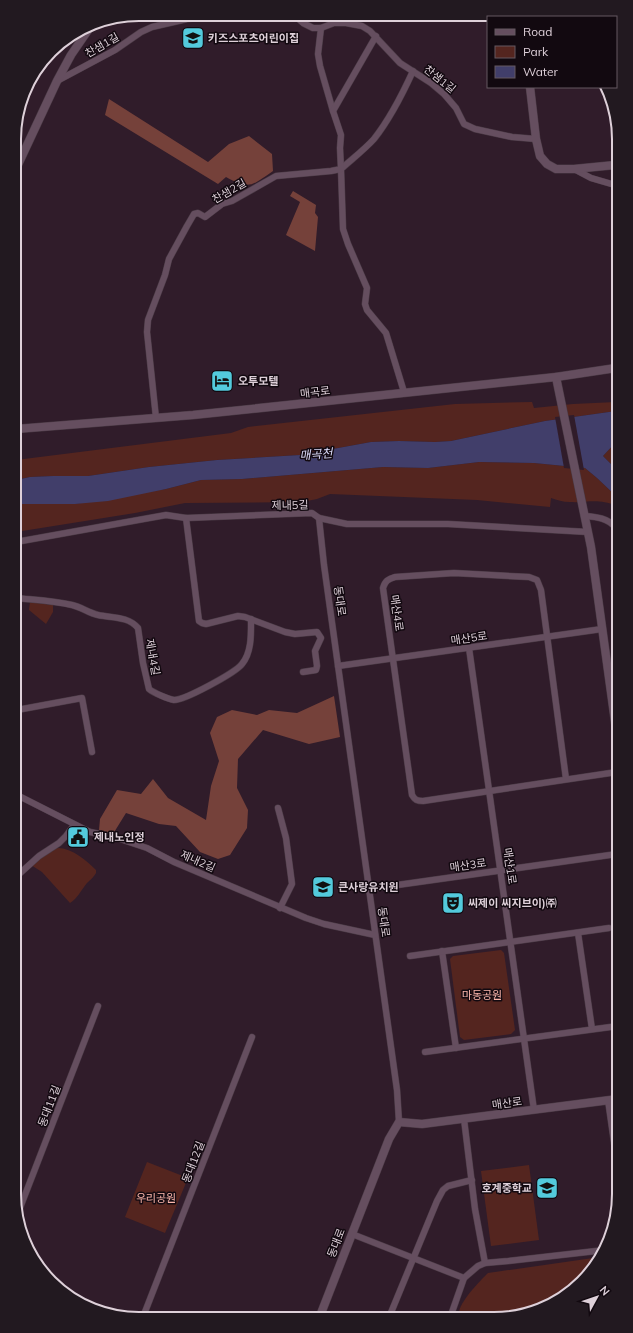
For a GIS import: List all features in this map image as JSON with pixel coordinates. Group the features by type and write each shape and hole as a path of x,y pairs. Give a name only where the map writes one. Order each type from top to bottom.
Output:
{"street":[{"name":"찬샘1길","path":"57,81 115,50 141,32 152,27 178,21"},
{"path":"301,21 313,28 321,28 318,54 320,66 341,134 340,148 343,229 367,288 365,304 367,310 386,333 404,392"},
{"name":"찬샘1길","path":"321,28 334,23 362,26 376,36 400,63 431,83 444,94 456,108 464,124 475,130 512,137 536,139"},
{"path":"21,158 57,81 71,55 85,34"},
{"path":"333,111 376,36"},
{"path":"341,169 376,136 402,94 413,71"},
{"path":"530,88 536,139 540,156 547,164 556,169 612,165"},
{"name":"찬샘2길","path":"156,418 147,332 148,320 170,259 194,214 198,213 205,216 222,204 232,201 276,176 341,169"},
{"path":"574,169 591,178 612,184"},
{"name":"매곡로","path":"21,429 156,418 301,404 556,377 612,369"},
{"path":"556,377 588,532 612,700"},
{"path":"584,512 606,520 612,525"},
{"name":"제내5길","path":"21,541 166,515 186,518 312,513 319,518 347,524 448,524 588,532"},
{"path":"186,518 199,621 206,624 238,616 290,633 317,632 321,638 315,651 317,666 316,670 303,672"},
{"name":"동대로","path":"319,518 324,565 397,1090 398,1122 389,1139 322,1312"},
{"name":"매산4로","path":"566,779 540,584 534,578 454,574 395,577 385,582 383,588 412,795 414,799 422,801 612,773"},
{"name":"제내4길","path":"21,599 73,605 96,615 125,619 135,624 138,628 143,663 149,689 159,695 173,700 180,699 213,683 242,664 248,654 251,619"},
{"name":"매산5로","path":"338,666 602,629"},
{"name":"매산1로","path":"469,648 534,1110"},
{"path":"21,709 82,698 92,752"},
{"name":"제내2길","path":"21,796 90,832 114,837 147,848 174,862 280,908 324,924 375,935"},
{"path":"278,808 286,838 292,884 280,908"},
{"path":"21,872 39,856 59,843 74,825"},
{"name":"매산3로","path":"369,889 612,855"},
{"path":"410,956 609,928"},
{"path":"578,933 592,1029"},
{"path":"442,951 456,1048"},
{"name":"동대11길","path":"22,1204 98,1006"},
{"path":"425,1052 612,1027"},
{"name":"동대12길","path":"145,1312 252,1037"},
{"path":"608,1100 612,1128"},
{"name":"매산로","path":"398,1122 422,1124 612,1100"},
{"path":"464,1119 475,1209 485,1263"},
{"path":"391,1312 437,1201 443,1190 448,1186 472,1180"},
{"path":"352,1234 414,1257 464,1278"},
{"path":"452,1312 464,1278 478,1266 485,1263 508,1262 597,1251"}],"green space":[{"path":"532,402 534,408 612,402 612,412 545,421 451,441 371,442 300,455 217,460 149,467 88,476 30,477 21,479 21,459 231,433 248,427 455,404"},
{"path":"612,446 612,465 603,456"},
{"path":"479,462 534,463 585,468 612,492 612,505 593,501 567,502 551,498 550,507 477,500 330,494 317,499 302,502 185,503 135,513 21,531 21,504 75,504 166,489 201,480 242,479 383,467 428,468"},
{"path":"30,602 53,605 53,612 46,624 29,610"},
{"path":"59,848 69,850 84,859 96,870 94,876 70,903 42,872 31,865 53,849"},
{"name":"마동공원","path":"501,950 504,953 515,1030 511,1034 464,1040 460,1037 450,959 453,956"},
{"name":"우리공원","path":"147,1162 188,1178 165,1233 125,1217"},
{"path":"529,1165 539,1240 491,1246 481,1171"},
{"path":"593,1258 588,1266 572,1283 546,1300 524,1308 494,1312 459,1312 465,1299 488,1273"}],"shaded area":[{"path":"109,99 208,162 229,144 249,136 272,154 273,171 255,183 246,185 240,184 226,177 218,184 105,115"},
{"path":"293,191 316,205 315,213 318,217 315,251 286,235 300,202 290,196"},
{"path":"334,696 340,737 309,744 263,730 238,759 237,788 248,810 247,828 230,855 218,859 200,852 176,826 159,824 126,813 113,834 99,830 100,819 117,790 141,794 153,779 168,798 206,820 211,786 219,761 210,733 217,717 232,710 257,715 269,710 297,713"}],"water":[{"name":"매곡천","path":"612,412 612,446 603,456 612,465 612,492 585,468 534,463 479,462 428,468 383,467 242,479 201,480 108,501 75,504 21,504 21,479 30,477 88,476 149,467 217,460 300,455 371,442 451,441 545,421"}],"pier":[{"path":"574,415 584,470 564,468 555,417"}],"place":[{"name":"키즈스포츠어린이집","path":"193,38"},
{"name":"오투모텔","path":"222,381"},
{"name":"제내노인정","path":"78,837"},
{"name":"큰사랑유치원","path":"323,887"},
{"name":"씨제이 씨지브이)㈜","path":"453,903"},
{"name":"호계중학교","path":"547,1188"}]}
